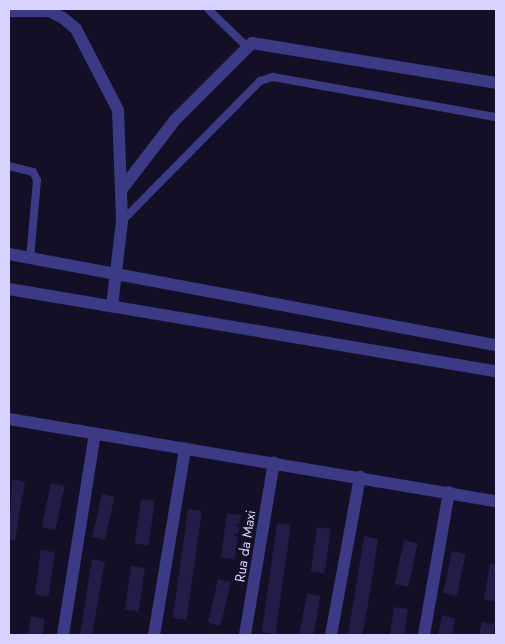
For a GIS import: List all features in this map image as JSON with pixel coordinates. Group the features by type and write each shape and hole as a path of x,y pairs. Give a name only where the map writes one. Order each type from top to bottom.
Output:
{"street":[{"path":"9,11 49,11 63,18 76,29 118,110 122,221 118,272 112,306"},
{"path":"122,189 175,120 246,46 260,42 496,83"},
{"path":"9,254 30,259 118,272 496,345"},
{"path":"9,289 496,371"},
{"path":"9,419 274,462 496,501"},
{"path":"63,635 95,434"},
{"path":"154,635 185,449"},
{"name":"Rua da Maxi","path":"245,635 274,462"},
{"path":"331,635 360,477"},
{"path":"424,635 449,492"}],"lane":[{"path":"208,9 246,46"},
{"path":"122,221 260,82 273,77 496,117"},
{"path":"9,166 34,172 37,180 30,259"}],"building":[{"path":"12,479 25,482 15,540 9,539"},
{"path":"51,483 65,486 55,530 42,527"},
{"path":"102,494 115,497 105,540 92,537"},
{"path":"141,499 155,501 149,546 135,544"},
{"path":"188,509 202,511 187,620 173,618"},
{"path":"227,513 241,515 235,560 221,558"},
{"path":"277,523 291,525 276,634 262,632"},
{"path":"317,527 331,529 325,574 311,572"},
{"path":"364,536 378,539 368,604 362,635 348,635"},
{"path":"404,540 418,543 408,587 395,584"},
{"path":"41,550 55,552 49,597 35,595"},
{"path":"452,551 466,554 457,596 443,593"},
{"path":"92,559 105,562 92,635 80,635"},
{"path":"490,563 496,564 496,602 484,599"},
{"path":"131,566 145,568 139,612 125,610"},
{"path":"218,579 231,582 221,626 208,623"},
{"path":"307,593 320,596 317,618 313,635 299,635"},
{"path":"394,607 408,609 404,635 390,635"},
{"path":"442,615 455,619 452,635 438,635"},
{"path":"31,616 45,619 42,635 28,635"},
{"path":"482,622 495,624 493,635 479,635"}]}
